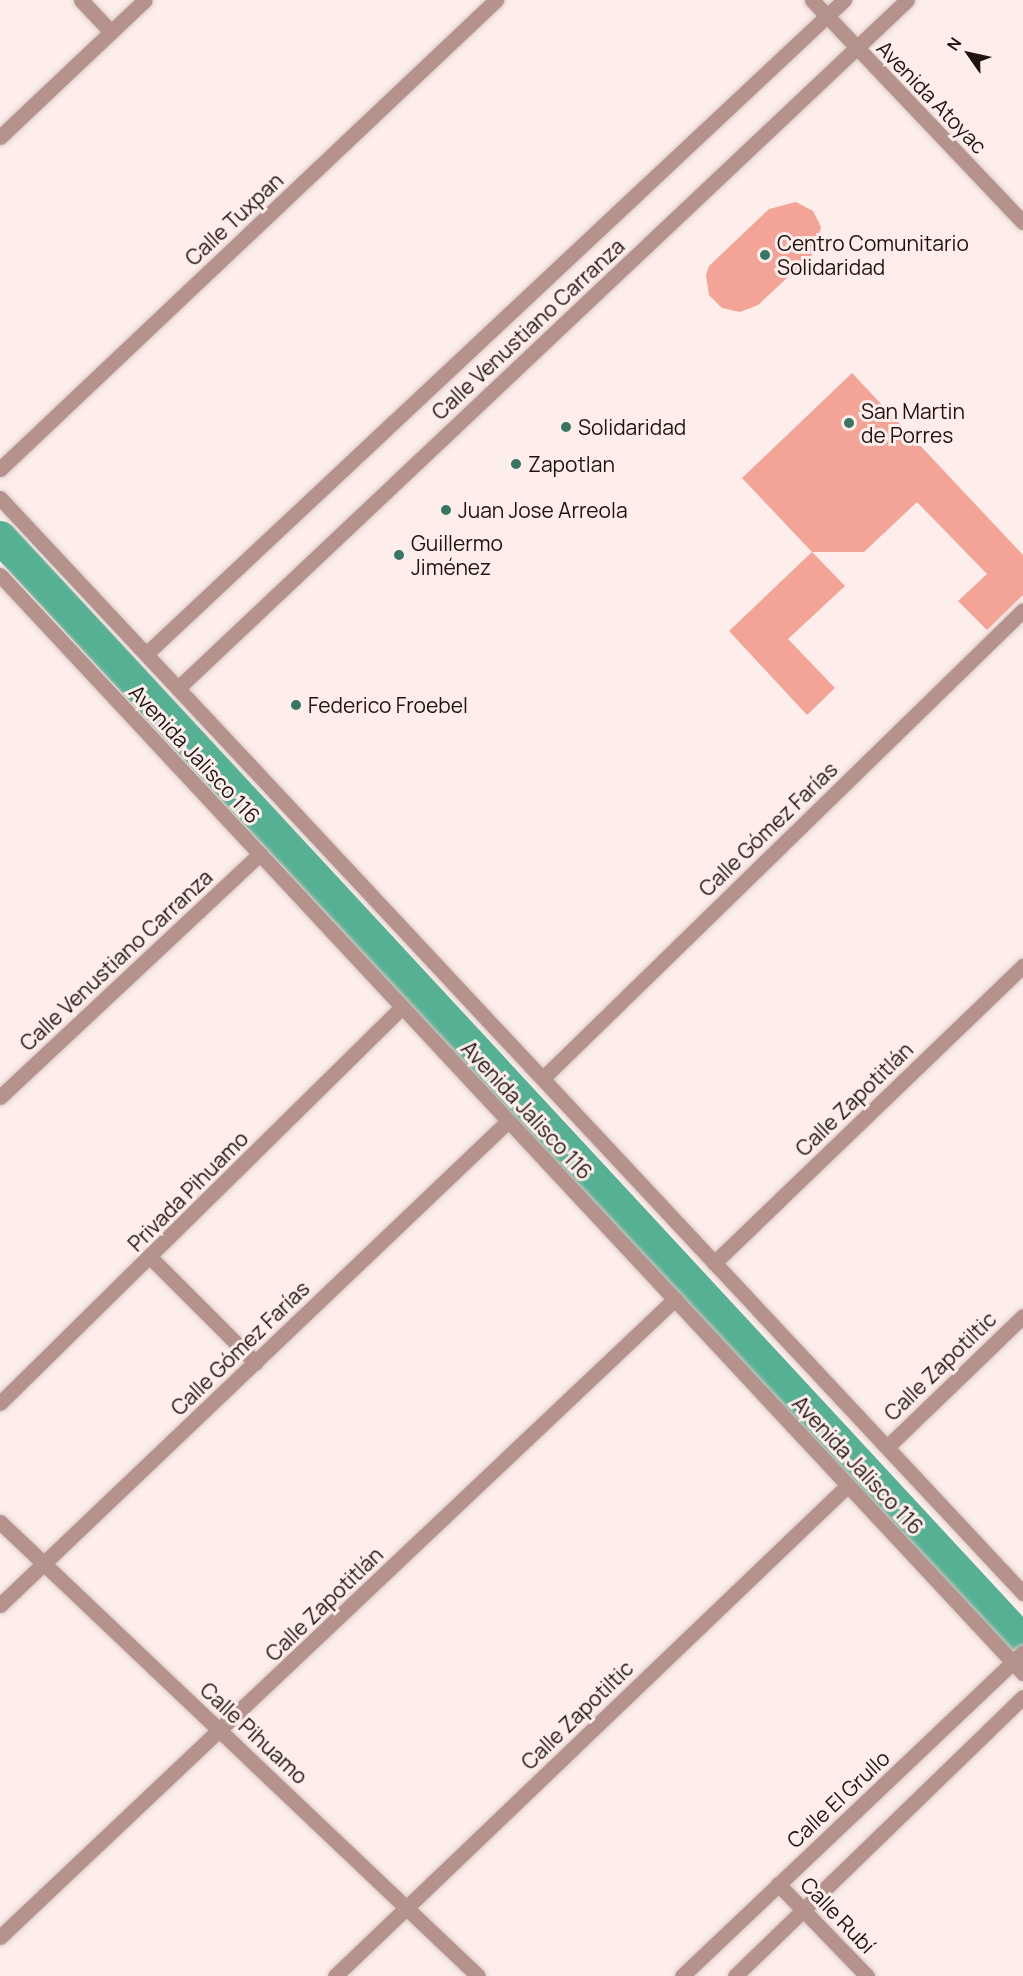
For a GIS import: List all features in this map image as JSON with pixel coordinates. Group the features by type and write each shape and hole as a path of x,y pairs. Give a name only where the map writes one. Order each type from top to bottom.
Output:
{"street":[{"path":"81,0 111,32"},
{"path":"0,137 145,0"},
{"name":"Calle Tuxpan","path":"0,469 496,0"},
{"name":"Avenida Atoyac","path":"812,0 1023,222"},
{"name":"Calle Venustiano Carranza","path":"146,654 844,0"},
{"name":"Calle Venustiano Carranza","path":"178,688 907,0"},
{"name":"Avenida Jalisco 116","path":"0,498 1023,1593"},
{"name":"Avenida Jalisco 116","path":"0,575 848,1485 1018,1662"},
{"name":"Calle Gómez Farías","path":"543,1078 1023,609"},
{"name":"Calle Venustiano Carranza","path":"0,1097 260,854"},
{"name":"Calle Zapotitlán","path":"714,1263 1023,966"},
{"name":"Privada Pihuamo","path":"0,1403 151,1258 402,1007"},
{"name":"Calle Gómez Farías","path":"0,1605 508,1121"},
{"path":"151,1258 256,1363"},
{"name":"Calle Zapotitlán","path":"0,1937 221,1731 675,1299"},
{"name":"Calle Zapotiltic","path":"887,1447 1023,1316"},
{"name":"Calle Zapotiltic","path":"336,1976 848,1485"},
{"name":"Calle Pihuamo","path":"0,1522 407,1906 478,1976"},
{"name":"Calle El Grullo","path":"682,1976 1018,1662"},
{"path":"735,1976 802,1908 1023,1697"},
{"name":"Calle Rubí","path":"778,1884 867,1976"}],"building":[{"name":"Centro Comunitario Solidaridad","path":"796,202 813,211 821,227 814,253 758,305 740,312 722,308 709,295 706,275 709,266 769,209"},
{"name":"San Martin de Porres","path":"852,373 1023,555 1023,595 987,630 958,601 987,574 917,502 864,552 812,552 742,478"},
{"path":"812,552 845,586 788,639 835,688 807,715 729,631"}],"waterway":[{"path":"0,537 1023,1641"}],"place":[{"name":"Centro Comunitario Solidaridad","path":"765,255"},
{"name":"San Martin de Porres","path":"849,423"},
{"name":"Solidaridad","path":"566,427"},
{"name":"Zapotlan","path":"516,464"},
{"name":"Juan Jose Arreola","path":"446,510"},
{"name":"Guillermo Jiménez","path":"399,555"},
{"name":"Federico Froebel","path":"296,705"}]}
